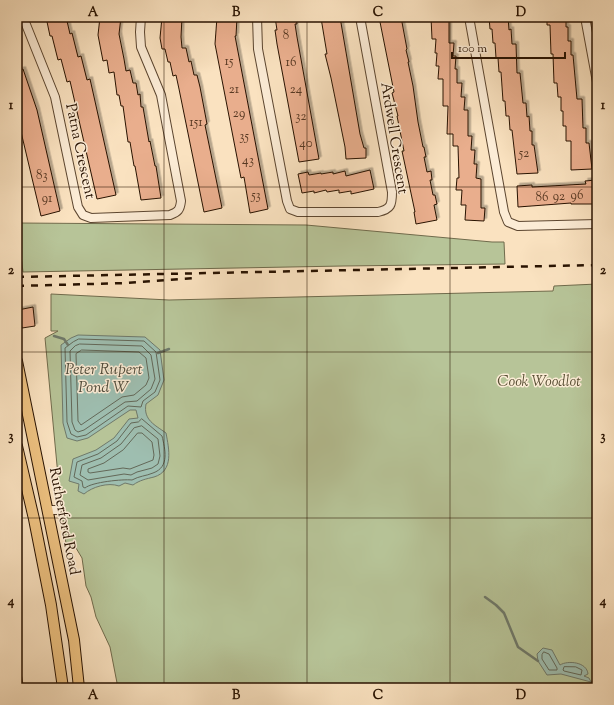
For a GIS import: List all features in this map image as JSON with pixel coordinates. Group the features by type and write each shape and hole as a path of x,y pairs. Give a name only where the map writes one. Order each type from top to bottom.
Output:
{"main road":[{"name":"Rutherford Road","path":"17,361 52,510 74,640 79,688"},
{"name":"Rutherford Road","path":"17,446 34,519 51,605 63,688"}],"street":[{"name":"Patna Crescent","path":"23,17 55,97 78,207 83,215 91,218 170,215 177,213 180,209 181,201 161,95 141,47 140,32 142,17"},
{"name":"Ardwell Crescent","path":"257,17 258,49 287,201 290,209 298,212 378,212 386,210 392,203 392,192 360,17"},
{"path":"469,17 504,212 508,222 518,226 597,224"},
{"path":"585,17 597,82"},
{"path":"17,676 19,688"}],"green space":[{"path":"17,223 306,225 504,242 505,264 23,272"},
{"name":"Cook Woodlot","path":"597,284 597,688 118,688 110,647 96,617 91,597 86,586 82,558 76,548 66,544 60,497 45,338 58,331 51,331 51,294 169,300 553,291 554,286"}],"water":[{"name":"Peter Rupert Pond W","path":"78,335 145,337 160,350 164,380 158,395 146,404 146,414 154,425 166,433 169,459 165,470 160,474 133,485 125,483 119,486 100,486 91,489 84,494 78,491 79,484 69,481 73,459 96,450 114,438 129,419 138,418 136,410 130,410 88,438 77,441 67,438 63,423 61,345"},
{"path":"543,648 552,650 560,665 563,663 572,662 584,667 588,674 584,676 589,678 591,682 561,674 547,675 538,661 537,654"}],"building":[{"path":"46,17 65,17 70,34 72,33 78,57 81,56 87,80 90,79 116,195 97,199 70,81 67,82 61,59 58,60 52,36 50,36"},
{"path":"100,17 121,17 119,34 126,71 130,70 133,83 136,83 138,95 140,94 141,107 143,107 149,142 150,141 156,166 161,198 141,200 130,142 128,142 123,106 121,106 119,95 117,95 114,72 109,73 107,60 103,61 98,35"},
{"path":"162,17 182,17 182,48 186,48 189,62 191,61 194,75 197,75 200,87 207,124 205,125 222,208 204,212 176,75 173,76 165,49 162,49 160,38"},
{"path":"217,17 237,17 235,36 268,209 250,213 244,177 241,178 215,44"},
{"path":"275,17 296,17 297,24 295,24 297,37 319,159 299,162 277,44"},
{"path":"340,17 360,134 364,148 366,148 366,158 346,159 345,147 325,54 327,54 321,18"},
{"path":"379,17 401,17 418,122 426,157 424,157 427,172 431,171 432,180 430,180 433,195 435,195 437,204 434,205 437,220 416,224 415,212 402,151 404,151 398,116 392,93 394,92"},
{"path":"431,17 449,17 449,43 454,43 453,56 456,56 455,69 457,69 457,83 462,83 461,97 465,97 464,110 468,110 468,136 472,136 471,150 475,150 474,164 477,164 476,178 481,179 481,208 485,208 484,221 465,220 466,205 461,205 462,190 456,190 457,178 459,178 458,146 453,146 453,134 447,134 448,106 443,106 443,79 438,79 439,66 436,66 437,53 435,53 436,39 432,39"},
{"path":"489,17 508,17 509,30 511,29 512,44 516,44 517,73 520,73 523,103 526,103 527,117 529,116 530,131 532,131 532,145 534,145 538,173 517,174 512,130 510,130 509,116 506,116 505,101 503,101 501,72 499,72 498,58 496,58 495,43 493,43"},
{"path":"547,17 566,17 568,41 571,41 571,55 573,55 577,99 582,99 583,128 586,128 586,143 589,143 592,169 571,170 571,141 566,141 566,126 563,126 561,97 558,97 557,83 554,83 550,25 547,25"},
{"path":"23,69 37,110 60,211 41,216 17,115 17,71"},
{"path":"370,170 374,189 351,194 351,191 339,193 339,190 302,193 298,174 308,172 309,175 333,172 333,174 345,171 346,176"},
{"path":"596,180 597,204 571,203 518,207 517,186 532,185 532,187 586,184 585,181"},
{"path":"33,307 35,326 22,328 18,310"}],"waterway":[{"path":"54,336 64,339 68,345"},
{"path":"158,353 169,349"},
{"path":"485,597 504,613 518,647 538,661"},
{"path":"591,682 597,683"}],"railway":[{"path":"17,277 597,265"},
{"path":"17,286 127,283 196,278"}]}
